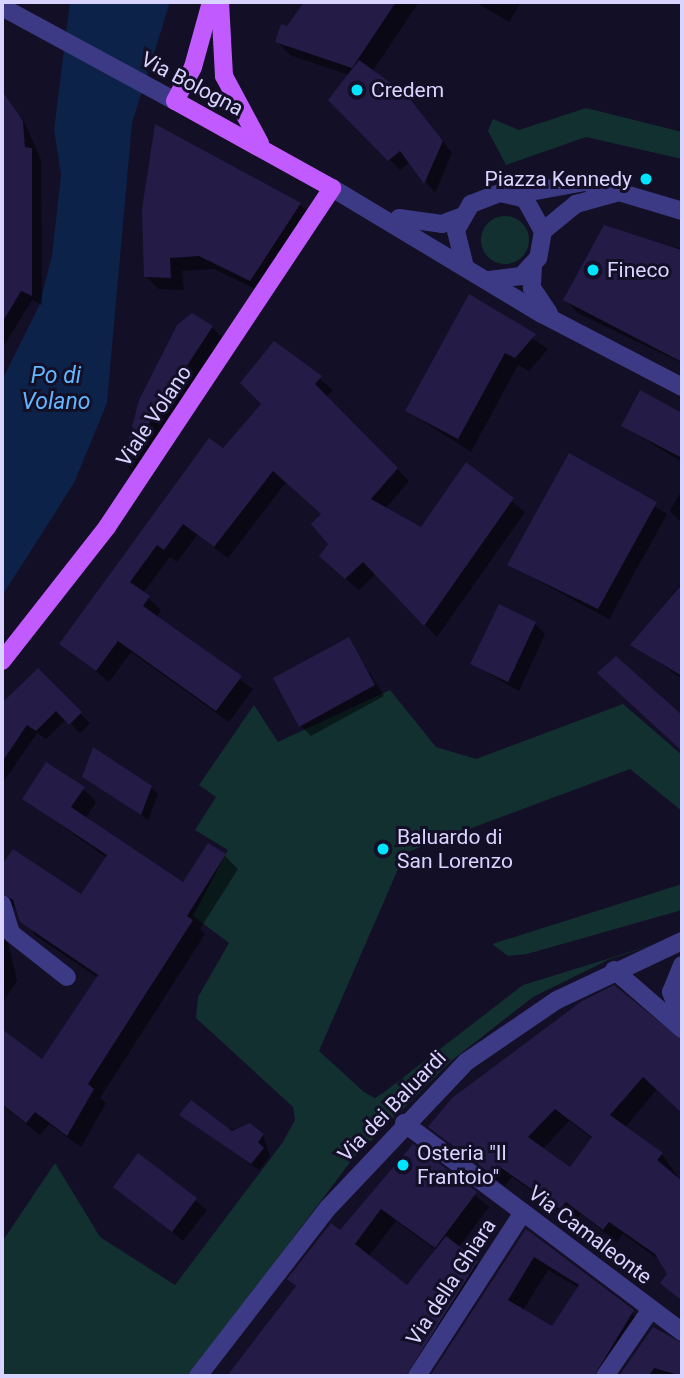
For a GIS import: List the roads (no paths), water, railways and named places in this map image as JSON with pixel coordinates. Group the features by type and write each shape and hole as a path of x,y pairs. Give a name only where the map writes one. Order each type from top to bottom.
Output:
{"main road":[{"path":"175,101 193,67 211,2"},
{"path":"220,2 224,76 264,148"},
{"name":"Via Bologna","path":"175,101 332,187"},
{"name":"Viale Volano","path":"2,661 92,548 332,187"}],"street":[{"name":"Via Bologna","path":"2,4 26,20 175,101"},
{"path":"464,263 456,244 460,218 484,196 514,195 570,182 682,211"},
{"name":"Via Bologna","path":"332,187 464,263 556,321 682,387"},
{"path":"514,195 533,209 543,231 576,204 619,193"},
{"name":"Via Bologna","path":"359,203 423,224 460,218"},
{"name":"Via Bologna","path":"543,231 533,266 532,288 556,321"},
{"path":"489,280 507,280 533,266"},
{"path":"2,904 10,933 67,977"},
{"name":"Via dei Baluardi","path":"198,1376 270,1279 404,1123 504,1033 614,970 682,942"},
{"path":"682,965 671,992 682,1020"},
{"path":"614,970 682,1029"},
{"name":"Via Camaleonte","path":"404,1123 682,1332"},
{"name":"Via della Ghiara","path":"417,1376 523,1212"},
{"path":"605,1376 651,1309"}],"water":[{"name":"Po di Volano","path":"70,2 170,2 132,123 107,403 74,483 2,596 2,380 39,306 52,256 61,175 54,130"}],"place":[{"name":"Credem","path":"357,90"},
{"name":"Piazza Kennedy","path":"646,179"},
{"name":"Fineco","path":"593,270"},
{"name":"Baluardo di San Lorenzo","path":"383,849"},
{"name":"Osteria \"Il Frantoio\"","path":"403,1165"}]}
